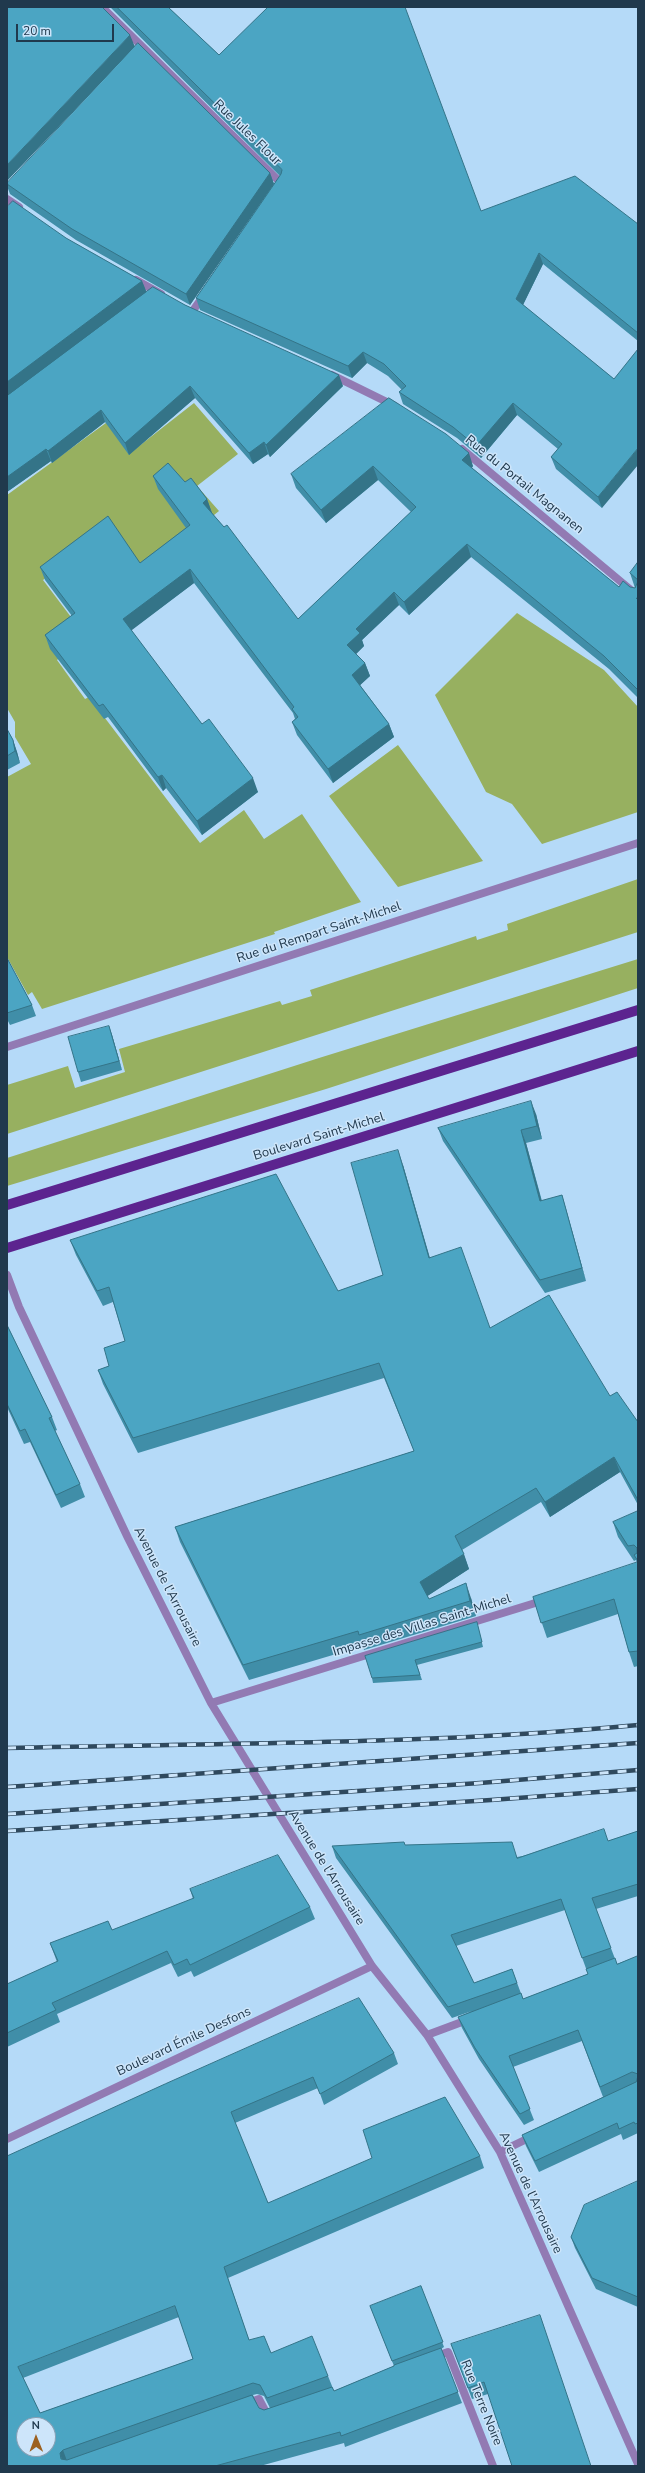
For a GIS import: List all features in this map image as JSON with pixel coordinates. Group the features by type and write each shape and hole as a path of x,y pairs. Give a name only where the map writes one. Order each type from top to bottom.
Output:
{"main road":[{"name":"Boulevard Saint-Michel","path":"7,1205 638,1010"},
{"name":"Boulevard Saint-Michel","path":"7,1248 638,1051"}],"street":[{"name":"Rue Jules Flour","path":"102,7 139,50 281,183 272,196"},
{"path":"7,199 28,214"},
{"path":"10,213 16,205"},
{"path":"125,274 154,295 169,299"},
{"path":"193,312 210,286"},
{"path":"326,372 403,410"},
{"name":"Rue du Portail Magnanen","path":"454,443 638,596"},
{"name":"Rue du Rempart Saint-Michel","path":"7,1047 638,843"},
{"name":"Avenue de l'Arrousaire","path":"7,1275 19,1307 128,1538 211,1703 372,1966 427,2035 500,2152 638,2464"},
{"name":"Impasse des Villas Saint-Michel","path":"211,1703 551,1598"},
{"name":"Boulevard Émile Desfons","path":"7,2139 372,1966"},
{"path":"427,2035 477,2017"},
{"path":"500,2152 544,2131"},
{"name":"Rue Terre Noire","path":"425,2360 448,2352 493,2466"},
{"path":"237,2407 259,2399 268,2416 283,2411"}],"green space":[{"path":"194,403 238,454 197,486 219,511 108,600 75,556 43,580 77,625 65,653 57,660 85,699 89,697 200,843 244,810 264,839 302,814 361,902 274,932 275,934 42,1009 32,992 28,995 7,957 7,777 31,764 15,737 15,722 7,708 7,495 110,420 134,450"},
{"path":"517,613 604,670 638,707 638,812 542,844 512,804 486,792 435,695"},
{"path":"398,745 483,861 398,887 329,796"},
{"path":"638,879 638,932 7,1134 7,1085 68,1066 75,1088 125,1072 119,1049 280,1001 282,1005 312,996 310,990 476,936 477,940 508,930 507,924"},
{"path":"638,959 638,988 326,1089 7,1186 7,1158 319,1058"}],"building":[{"path":"7,7 102,7 130,35 7,165"},
{"path":"117,7 168,7 219,55 268,7 405,7 481,211 575,176 638,224 638,333 539,253 516,299 614,379 638,349 638,448 598,497 551,457 562,444 513,403 476,446 453,427 399,392 406,386 384,364 363,352 348,366 196,298 281,174 282,170"},
{"path":"138,43 270,173 186,294 72,229 7,184"},
{"path":"13,201 66,238 142,281 7,382 7,207"},
{"path":"153,287 185,305 339,375 266,445 264,442 249,453 190,386 125,443 101,410 48,451 46,449 7,477 7,396"},
{"path":"389,398 446,434 469,453 462,460 619,587 623,581 630,587 635,588 638,581 638,599 636,598 638,600 638,690 604,656 467,544 404,602 394,592 356,629 360,633 347,645 365,663 352,675 389,724 328,769 292,722 298,717 292,709 294,707 190,569 123,619 202,724 209,719 253,778 197,821 162,775 158,777 103,704 99,706 45,635 75,613 40,567 108,516 140,563 190,525 153,476 168,463 185,482 191,478 207,499 203,503 224,527 227,525 298,619 416,507 373,466 321,510 291,474"},
{"path":"638,562 638,580 630,573"},
{"path":"7,729 13,740 15,751 7,756"},
{"path":"7,958 32,1005 7,1013"},
{"path":"109,1026 119,1061 78,1072 68,1037"},
{"path":"531,1101 537,1126 521,1130 540,1201 562,1195 582,1268 540,1280 438,1128"},
{"path":"398,1150 429,1258 461,1247 490,1328 549,1295 610,1396 617,1392 638,1422 638,1500 614,1457 545,1502 536,1488 455,1536 464,1554 420,1582 429,1599 466,1583 470,1601 359,1635 358,1631 243,1665 175,1527 414,1451 379,1363 133,1438 98,1370 109,1366 104,1348 125,1341 109,1287 97,1291 70,1240 276,1174 338,1291 383,1275 351,1163"},
{"path":"7,1325 52,1417 49,1418 80,1484 56,1495 25,1429 20,1431 7,1404"},
{"path":"638,1511 638,1561 634,1555 637,1553 637,1548 634,1545 628,1546 613,1522"},
{"path":"638,1562 638,1651 629,1652 614,1599 541,1623 533,1597"},
{"path":"477,1622 482,1642 415,1660 420,1675 372,1678 365,1656"},
{"path":"604,1829 608,1841 638,1831 638,1884 592,1898 611,1948 582,1958 561,1899 451,1935 474,1983 512,1969 517,1983 448,2007 332,1846 404,1842 405,1845 512,1842 517,1858"},
{"path":"278,1855 310,1907 190,1965 187,1959 174,1965 167,1951 52,2003 56,2010 7,2033 7,1984 58,1961 50,1943 108,1921 112,1930 194,1898 190,1889"},
{"path":"638,1956 638,2074 632,2072 600,2087 578,2030 509,2056 530,2109 520,2114 475,2048 458,2017 521,1993 523,1999 588,1974 586,1969 615,1958 617,1964"},
{"path":"359,1998 394,2053 320,2094 313,2077 231,2112 268,2203 372,2158 363,2130 445,2097 480,2156 224,2267 249,2340 264,2336 271,2353 312,2336 328,2376 267,2398 260,2385 253,2383 63,2450 60,2453 61,2459 67,2460 252,2395 259,2408 264,2410 332,2387 334,2391 394,2365 441,2348 458,2392 341,2436 340,2432 215,2466 7,2466 7,2156","holes":["175,2306 193,2359 40,2413 18,2367"]},
{"path":"638,2076 638,2123 635,2124 634,2122 619,2129 617,2123 535,2161 522,2135 636,2082"},
{"path":"638,2181 638,2297 592,2278 571,2237 584,2205"},
{"path":"421,2286 443,2342 392,2361 370,2306"},
{"path":"540,2315 591,2466 512,2466 484,2382 468,2388 451,2344"}],"railway":[{"path":"7,1748 401,1740 559,1732 638,1725"},
{"path":"7,1787 638,1743"},
{"path":"7,1814 480,1783 638,1770"},
{"path":"7,1831 491,1800 638,1789"}]}
